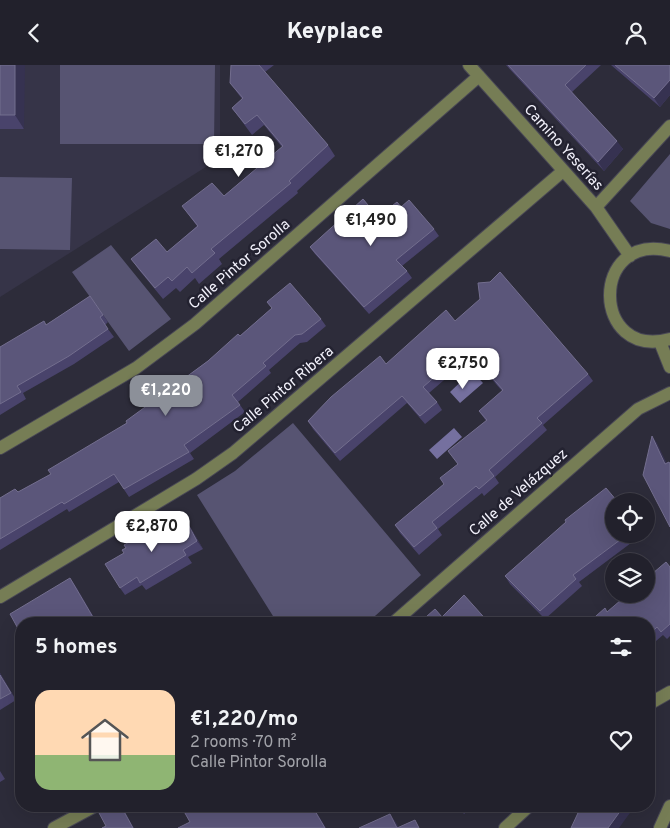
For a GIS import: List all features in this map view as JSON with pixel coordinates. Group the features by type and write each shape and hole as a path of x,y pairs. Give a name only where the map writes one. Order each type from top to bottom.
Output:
{"street":[{"name":"Camino Yeserías","path":"469,65 596,207 630,255"},
{"name":"Calle Pintor Sorolla","path":"0,448 136,368 195,324 479,76"},
{"path":"596,207 670,126"},
{"name":"Calle Pintor Ribera","path":"0,597 196,479 233,453 563,171"},
{"path":"670,251 660,249 645,250 630,255 619,266 611,280 608,295 610,310 618,324 630,335 644,341 665,341 670,367"},
{"name":"Calle de Velázquez","path":"400,617 638,409 670,393"},
{"path":"655,701 670,692"},
{"path":"660,828 670,806"},
{"path":"54,828 84,812"},
{"path":"505,828 522,812"}],"shaded area":[{"path":"0,65 220,65 220,158 0,297"},
{"path":"60,65 215,65 214,144 60,144"},
{"path":"670,154 670,229 651,223 630,201"},
{"path":"0,177 72,178 70,250 0,249"},
{"path":"111,245 171,319 129,351 72,272"},
{"path":"472,371 483,383 460,403 450,392"},
{"path":"293,423 421,575 374,617 274,617 197,495 235,471"},
{"path":"454,428 462,437 437,459 429,450"}],"building":[{"path":"0,65 15,65 15,115 0,115"},
{"path":"231,65 259,65 328,145 289,181 291,183 211,249 215,253 192,273 187,267 172,281 168,277 155,288 131,259 156,239 167,252 198,226 182,206 212,183 224,196 283,146 257,115 245,124 232,108 243,98 230,83"},
{"path":"508,65 586,65 565,85 617,141 598,162"},
{"path":"615,65 670,65 670,80 654,98"},
{"path":"363,199 378,217 397,202 401,207 409,200 434,229 396,260 407,271 364,307 310,247"},
{"path":"500,272 588,374 537,418 542,423 489,470 494,476 479,489 476,486 432,522 437,528 414,547 395,525 444,484 440,478 458,464 448,451 487,420 479,411 503,390 467,349 423,387 437,402 420,416 402,396 335,453 308,421 331,397 380,356 386,364 446,310 455,321 480,299 478,283 490,282"},
{"path":"290,283 321,319 302,334 295,335 263,363 266,366 232,395 240,405 184,445 189,452 124,489 114,474 0,539 0,498 15,489 18,492 51,474 48,470 127,423 126,421 208,361 238,334 240,336 272,308 267,302"},
{"path":"90,296 103,315 100,317 108,329 69,356 17,386 21,392 0,404 0,347 44,321 46,325"},
{"path":"652,436 665,464 669,462 670,464 670,527 655,498 655,493 652,493 643,475"},
{"path":"606,488 610,493 605,493 605,543 616,543 573,575 576,579 540,611 505,576 566,522 565,520"},
{"path":"184,517 197,541 183,550 186,555 140,583 137,577 120,588 105,564 124,553 122,550 126,548 124,545 157,526 159,529 163,527 164,529"},
{"path":"666,562 670,567 670,624 661,632 657,627 655,629 655,617 595,617 605,608 607,612 618,603 655,603 655,571"},
{"path":"70,578 93,617 15,617 15,623 10,614"},
{"path":"464,595 484,617 442,617"},
{"path":"435,609 442,617 426,617"},
{"path":"0,675 11,693 0,699"},
{"path":"99,812 124,812 133,828 102,828 106,826"},
{"path":"184,812 316,812 325,828 178,828 190,822"},
{"path":"576,812 620,812 608,828 571,828 578,813"},
{"path":"390,814 397,828 359,828"},
{"path":"415,820 419,828 397,828"}]}
